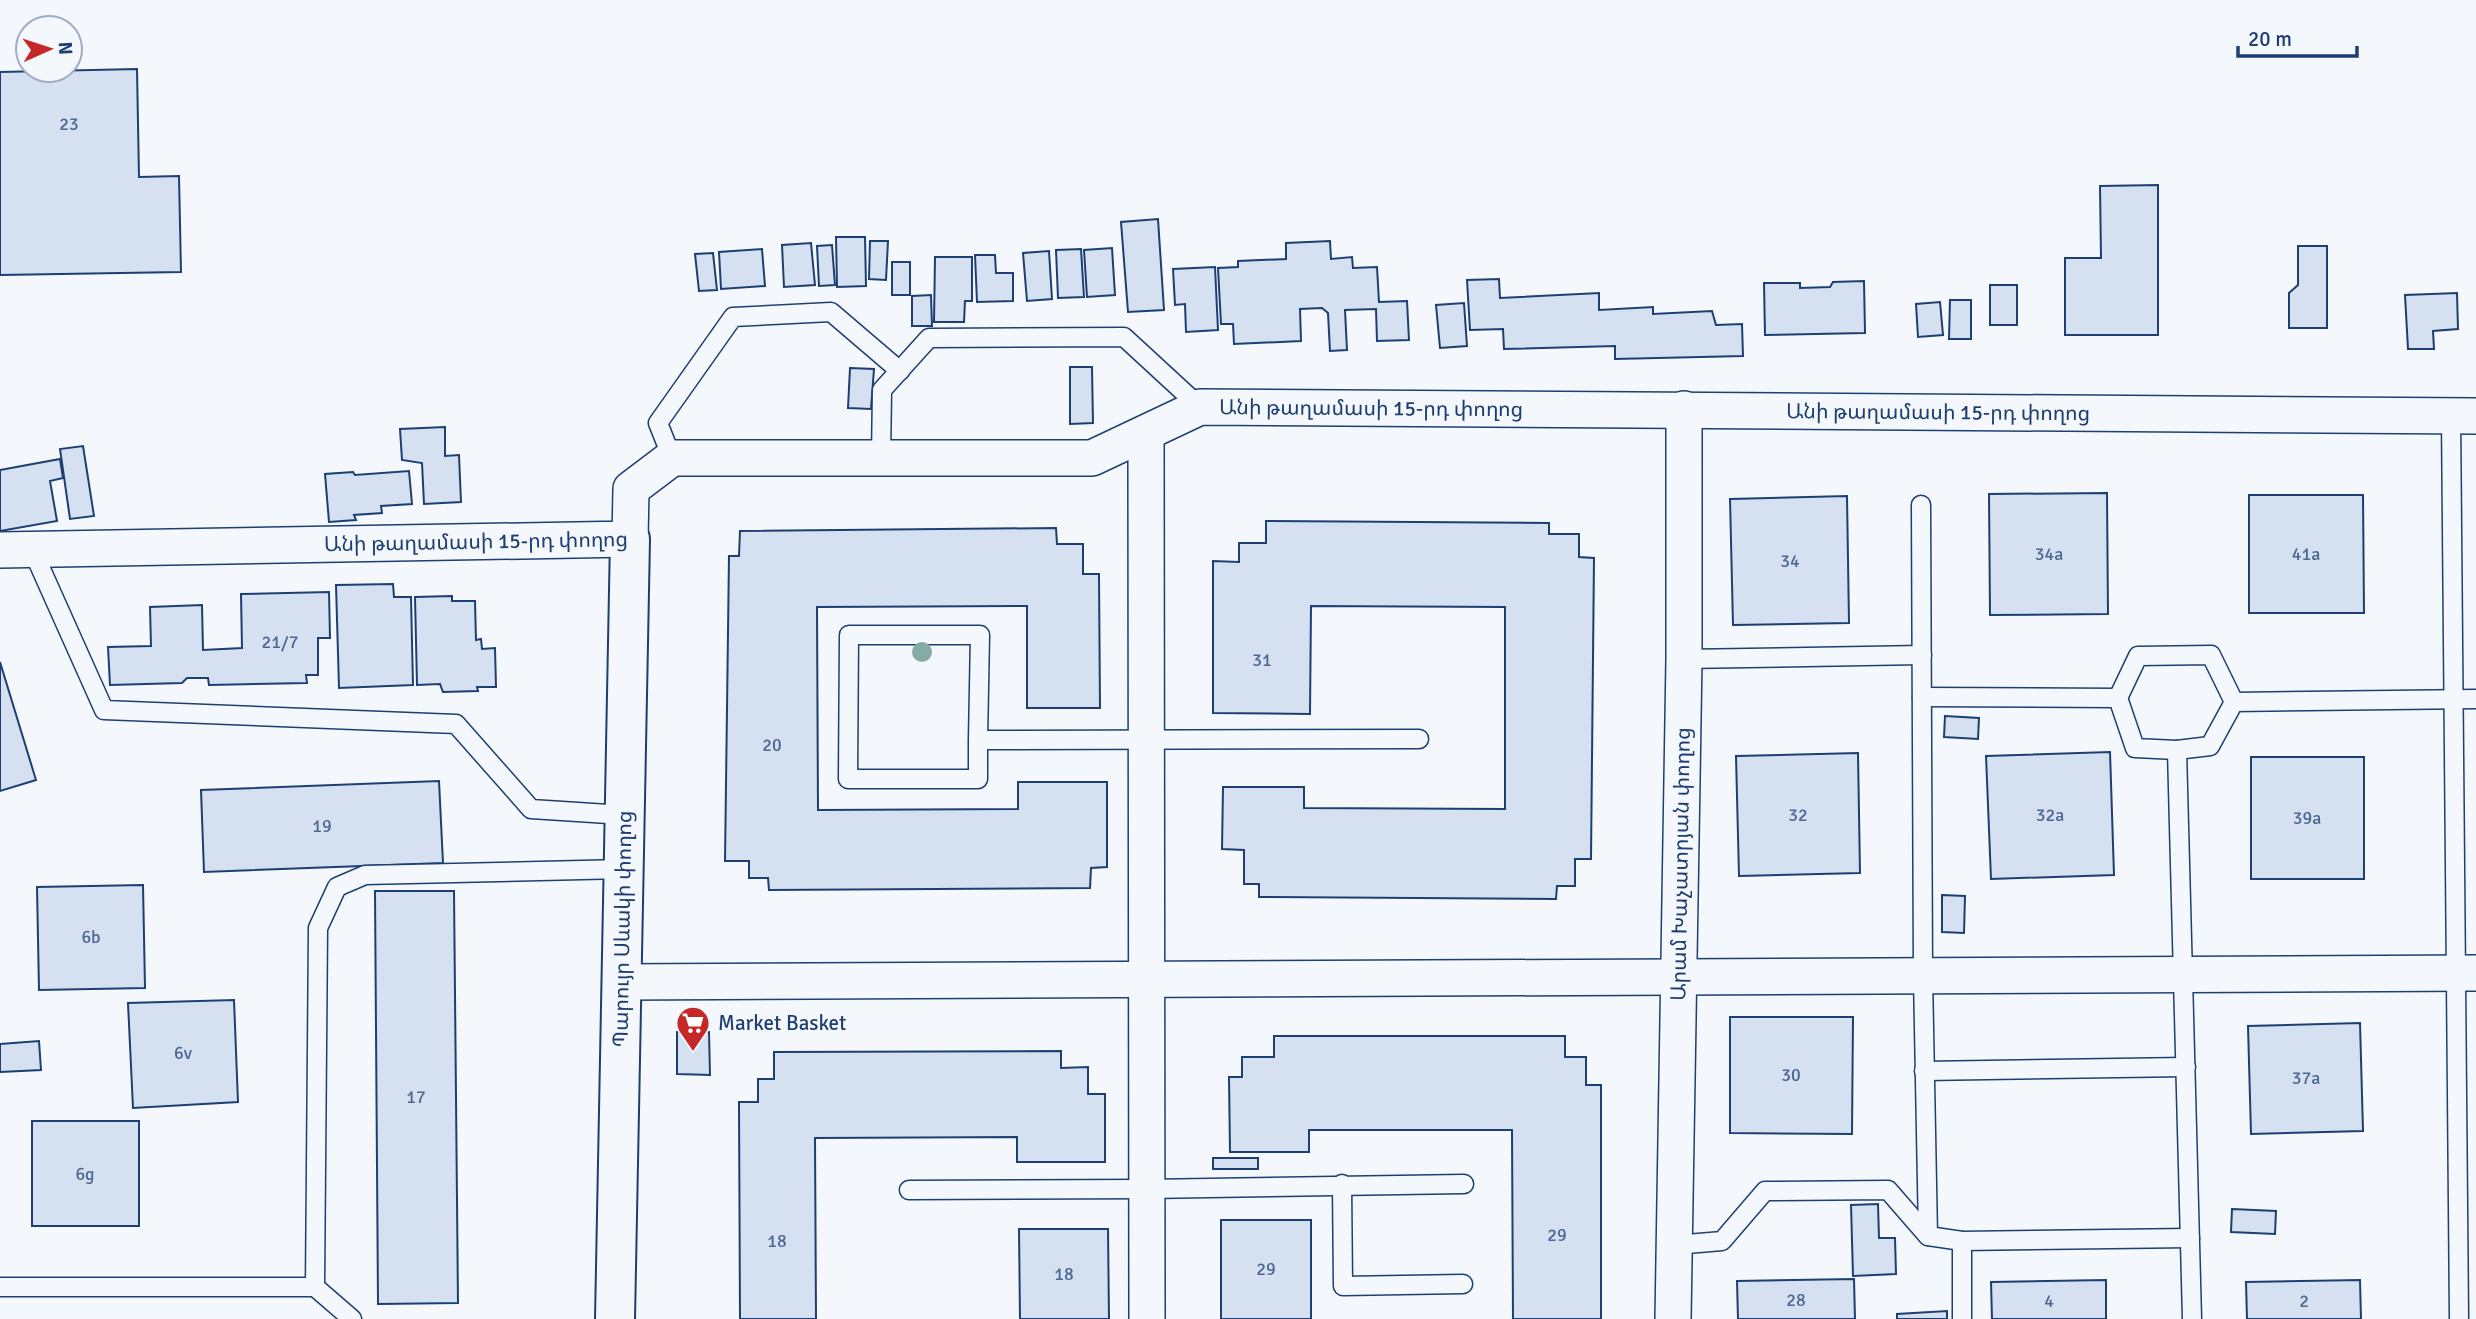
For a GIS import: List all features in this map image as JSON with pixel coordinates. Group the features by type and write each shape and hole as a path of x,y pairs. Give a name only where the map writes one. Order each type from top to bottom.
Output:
{"street":[{"name":"Անի թաղամասի 15-րդ փողոց","path":"16,550 630,539 631,489 672,458 1092,458 1200,407 2464,416"},
{"name":"Արամ Խաչատրյան փողոց","path":"1673,1319 1681,977 1684,410"},
{"path":"1146,433 1147,1319"},
{"name":"Պարույր Սևակի փողոց","path":"615,1319 624,982 624,815 630,539"},
{"path":"624,982 2466,974"}],"lane":[{"path":"672,458 658,423 733,317 831,312 900,371"},
{"path":"881,458 882,390 929,338 1124,337 1200,407"},
{"path":"2459,1319 2466,974 2453,699 2464,416"},
{"path":"1921,505 1923,976 1928,1236"},
{"path":"16,550 104,710 456,724 531,809 624,815"},
{"path":"849,635 979,635 978,740 978,779 848,779 849,635"},
{"path":"1684,659 1922,655"},
{"path":"2211,655 2234,702 2210,746 2177,750 2135,748 2118,698 2138,656 2211,655"},
{"path":"1922,697 2118,698"},
{"path":"2234,702 2476,699"},
{"path":"978,740 1419,739"},
{"path":"2177,750 2192,1319"},
{"path":"315,1287 318,928 337,887 365,875 624,869"},
{"path":"1924,1071 2186,1068"},
{"path":"1342,1184 1343,1286 1463,1284"},
{"path":"909,1189 1147,1189 1464,1184"},
{"path":"1675,1245 1722,1241 1765,1191 1888,1190 1928,1236 1962,1241 2190,1238"},
{"path":"1962,1241 1962,1319"},
{"path":"0,1287 315,1287 352,1319"}],"building":[{"path":"137,69 139,177 179,176 181,272 0,275 0,72 14,72 14,84 84,84 84,70"},
{"path":"2158,185 2158,335 2065,335 2065,258 2101,258 2100,186"},
{"path":"1158,219 1164,310 1128,312 1121,222"},
{"path":"836,237 865,237 866,286 837,287"},
{"path":"870,241 888,241 886,280 869,279"},
{"path":"1330,241 1331,259 1352,257 1353,268 1377,267 1379,302 1407,301 1409,340 1377,341 1376,309 1345,310 1347,350 1330,351 1328,313 1322,308 1300,309 1301,341 1234,344 1233,324 1221,324 1218,268 1238,267 1238,261 1286,259 1286,243"},
{"path":"811,243 815,285 784,287 782,245"},
{"path":"832,245 835,285 819,286 817,246"},
{"path":"2298,246 2327,246 2327,328 2289,328 2289,293 2298,285"},
{"path":"1112,248 1115,295 1087,297 1084,250"},
{"path":"762,249 765,286 721,289 719,252"},
{"path":"1081,249 1084,297 1058,298 1056,250"},
{"path":"1049,251 1052,299 1027,301 1023,253"},
{"path":"713,253 717,290 699,291 695,254"},
{"path":"975,255 995,255 996,273 1013,273 1013,301 977,302"},
{"path":"935,257 972,257 972,301 965,301 964,322 934,322"},
{"path":"892,262 910,262 910,295 892,295"},
{"path":"1215,267 1218,330 1186,332 1185,304 1175,305 1173,269"},
{"path":"1499,279 1500,298 1599,293 1599,310 1653,307 1653,314 1712,311 1716,325 1742,324 1743,356 1615,359 1615,346 1504,349 1503,329 1470,330 1467,280"},
{"path":"1864,281 1865,333 1765,335 1764,283 1800,283 1800,288 1830,287 1833,282"},
{"path":"1990,285 2017,285 2017,325 1990,325"},
{"path":"2457,293 2458,329 2433,331 2434,349 2408,349 2405,295"},
{"path":"931,295 932,326 912,326 912,296"},
{"path":"1950,300 1971,300 1971,339 1949,339"},
{"path":"1940,302 1943,335 1918,337 1916,304"},
{"path":"1464,303 1467,346 1440,348 1436,305"},
{"path":"1070,367 1092,367 1093,423 1070,424"},
{"path":"850,368 874,369 871,409 848,408"},
{"path":"445,427 445,456 459,455 461,502 424,504 422,463 402,460 400,429"},
{"path":"83,446 94,516 70,519 60,449"},
{"path":"60,459 63,478 50,481 57,521 0,531 0,470"},
{"path":"409,471 412,504 381,506 382,513 354,515 356,520 329,522 325,474"},
{"path":"2107,493 2108,614 1990,615 1989,494"},
{"path":"2249,495 2363,495 2364,613 2249,613"},
{"path":"1847,496 1849,623 1733,625 1730,499"},
{"path":"1266,521 1549,523 1549,534 1579,534 1579,557 1594,558 1591,859 1575,859 1575,886 1557,886 1556,899 1259,897 1259,884 1244,884 1244,850 1222,849 1223,787 1304,787 1304,808 1505,809 1505,607 1311,606 1310,714 1213,713 1213,561 1239,562 1239,543 1266,543"},
{"path":"1056,528 1057,544 1083,544 1083,574 1099,574 1100,708 1027,708 1027,606 817,607 818,810 1018,809 1018,782 1107,782 1107,867 1091,868 1090,888 769,890 768,878 749,878 749,861 725,861 729,556 739,556 740,531"},
{"path":"393,584 394,597 411,597 413,685 339,688 336,585"},
{"path":"329,592 330,638 318,638 318,675 306,675 307,683 209,685 208,678 187,678 182,683 110,685 108,647 151,646 150,607 202,605 203,650 242,648 241,594"},
{"path":"452,596 452,601 475,601 476,640 481,639 482,649 495,648 496,687 477,687 478,691 443,692 440,684 417,685 415,597"},
{"path":"0,662 36,780 0,791"},
{"path":"1945,716 1979,718 1978,739 1944,737"},
{"path":"2110,752 2114,875 1991,879 1986,756"},
{"path":"1858,753 1860,873 1739,876 1736,756"},
{"path":"2251,757 2364,757 2364,879 2251,879"},
{"path":"439,781 443,863 204,872 201,790"},
{"path":"143,885 145,988 39,990 37,887"},
{"path":"375,891 454,891 458,1303 378,1304"},
{"path":"1942,895 1965,896 1964,933 1942,932"},
{"path":"234,1000 238,1102 133,1108 128,1003"},
{"path":"1730,1017 1853,1017 1852,1134 1730,1133"},
{"path":"2360,1023 2363,1131 2251,1134 2248,1026"},
{"name":"Market Basket","path":"677,1032 709,1032 710,1075 677,1074"},
{"path":"1274,1036 1565,1036 1565,1057 1586,1057 1586,1085 1601,1085 1601,1319 1513,1319 1512,1130 1309,1130 1309,1152 1230,1152 1229,1077 1242,1077 1242,1057 1274,1057"},
{"path":"39,1041 41,1070 0,1072 0,1044"},
{"path":"1061,1051 1061,1068 1088,1067 1088,1094 1105,1094 1105,1162 1017,1162 1017,1137 815,1138 816,1319 740,1319 739,1102 758,1102 758,1079 774,1079 774,1052"},
{"path":"32,1121 139,1121 139,1226 32,1226"},
{"path":"1213,1158 1258,1158 1258,1169 1213,1169"},
{"path":"1878,1204 1879,1238 1895,1238 1896,1274 1853,1276 1851,1205"},
{"path":"2232,1209 2276,1211 2275,1234 2231,1232"},
{"path":"1221,1220 1311,1220 1311,1319 1221,1319"},
{"path":"1019,1229 1108,1229 1109,1319 1020,1319"},
{"path":"1854,1279 1855,1319 1738,1319 1737,1281"},
{"path":"2106,1280 2106,1319 1992,1319 1991,1282"},
{"path":"2360,1280 2361,1319 2247,1319 2246,1282"},
{"path":"1947,1311 1947,1319 1897,1319 1897,1314"}],"place":[{"name":"Market Basket","path":"693,1053"}]}
